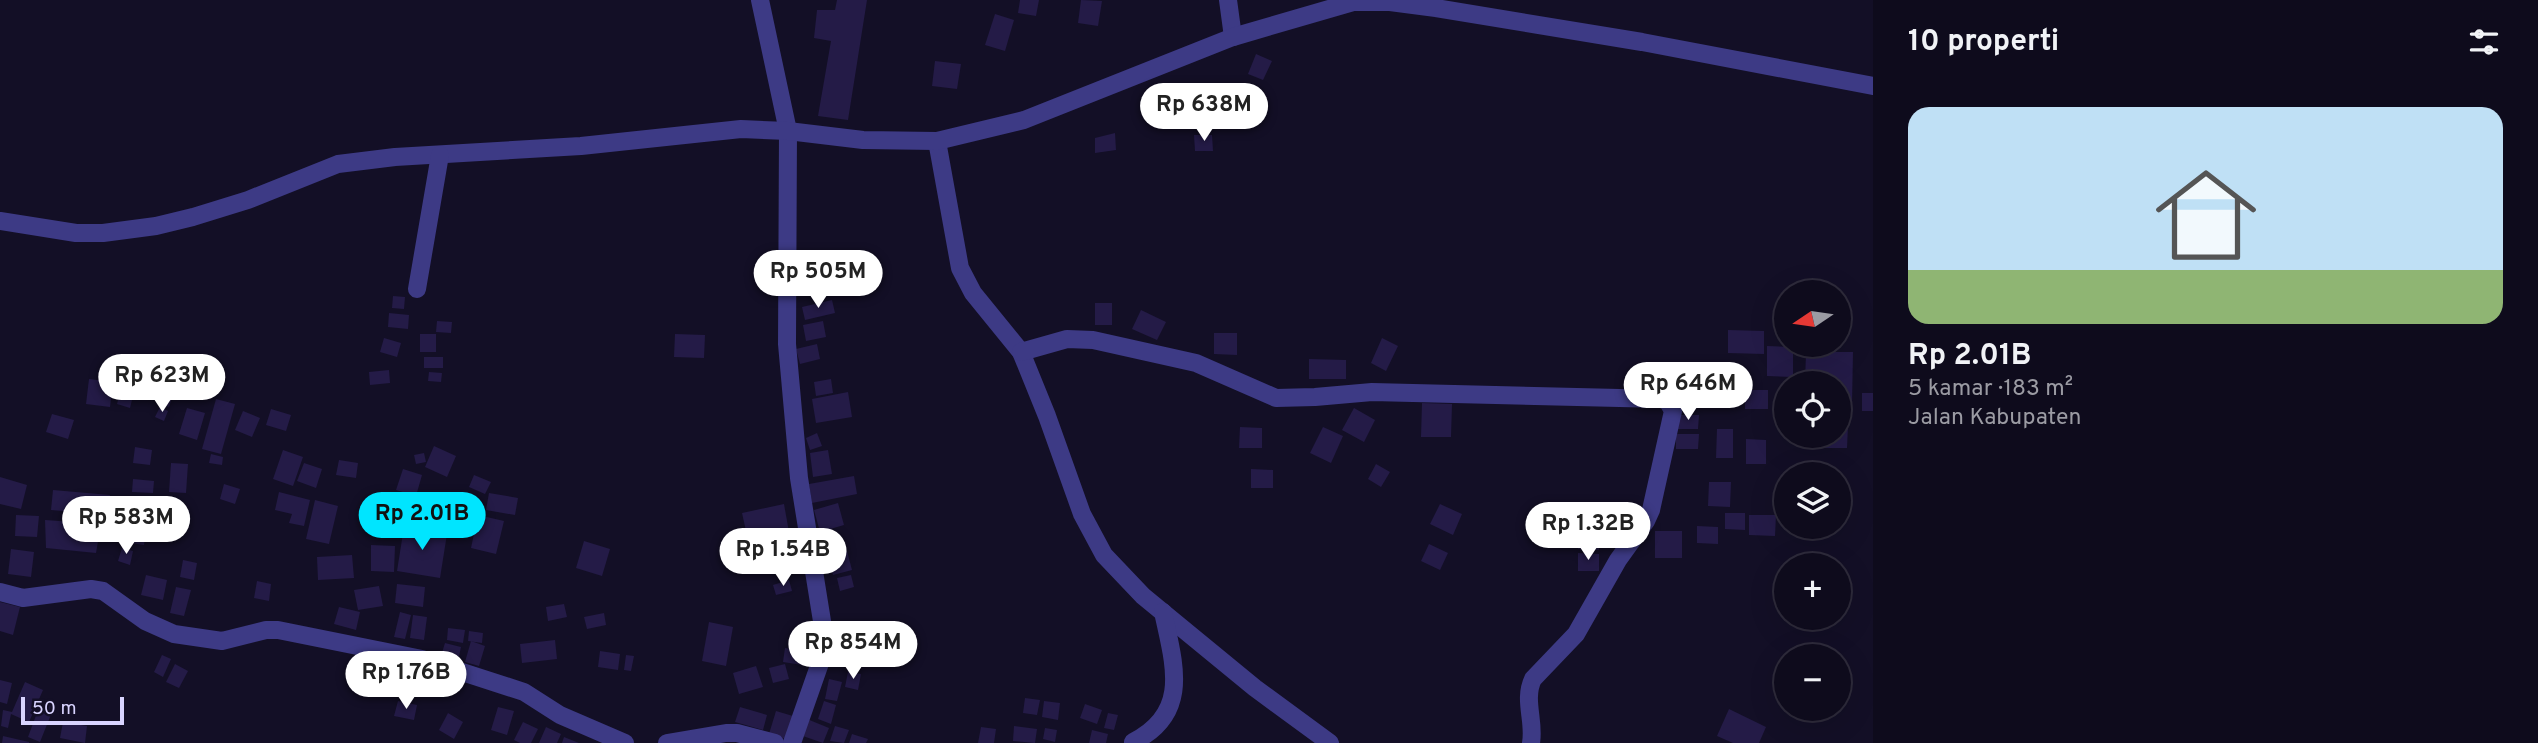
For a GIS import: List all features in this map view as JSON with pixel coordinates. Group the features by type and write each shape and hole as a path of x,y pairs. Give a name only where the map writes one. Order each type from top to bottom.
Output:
{"street":[{"path":"760,0 788,131 787,344 799,478 825,646 792,743"},
{"path":"1228,0 1233,37"},
{"path":"0,221 76,233 103,233 156,226 248,200 338,164 395,157 581,146 741,129 863,139 937,141 1024,120 1233,37 1353,2 1436,4 1873,86"},
{"path":"937,141 960,268 972,293 1021,352 1082,514 1104,555 1143,596 1255,688 1329,743"},
{"path":"417,289 440,155"},
{"path":"1021,352 1067,339 1093,340 1196,363 1276,398 1372,392 1662,399 1668,402 1673,411 1651,510 1618,560 1576,634 1533,679 1528,697 1533,732 1531,743"},
{"path":"0,592 23,598 91,589 103,591 145,621 174,634 222,641 266,630 278,630 422,659 524,692 560,715 625,743"},
{"path":"1133,742 1150,734 1163,720 1172,699 1175,673 1163,612"},
{"path":"667,743 726,733 737,733 775,743"}],"building":[{"path":"837,0 867,0 848,120 818,116 831,41 814,38 817,10 835,10"},
{"path":"1020,0 1039,0 1036,16 1018,13"},
{"path":"1081,0 1102,1 1098,26 1078,23"},
{"path":"995,14 1014,20 1005,51 985,45"},
{"path":"1256,54 1272,61 1263,80 1248,74"},
{"path":"935,61 961,64 957,89 932,86"},
{"path":"1213,106 1214,127 1197,127 1196,107"},
{"path":"1115,133 1116,150 1095,153 1095,138"},
{"path":"1194,135 1212,135 1213,151 1195,151"},
{"path":"393,296 405,297 404,309 392,308"},
{"path":"832,300 835,313 805,320 802,307"},
{"path":"1095,303 1112,303 1112,325 1095,325"},
{"path":"1141,310 1166,322 1157,340 1132,329"},
{"path":"389,313 409,315 408,329 388,327"},
{"path":"437,321 452,322 451,333 436,332"},
{"path":"823,321 826,337 806,341 803,325"},
{"path":"1728,330 1764,331 1764,354 1728,353"},
{"path":"1214,333 1237,333 1237,355 1214,354"},
{"path":"420,334 436,334 436,352 420,352"},
{"path":"675,334 705,335 704,358 674,357"},
{"path":"384,338 401,343 397,357 380,352"},
{"path":"1382,338 1398,346 1386,371 1371,363"},
{"path":"817,344 820,359 800,364 796,349"},
{"path":"1767,346 1774,346 1774,357 1793,357 1793,371 1774,371 1774,376 1767,376"},
{"path":"1853,352 1852,405 1851,371 1805,371 1806,357 1852,357"},
{"path":"424,357 443,357 443,368 424,368"},
{"path":"1309,359 1346,360 1346,379 1309,379"},
{"path":"389,370 390,383 370,385 369,372"},
{"path":"429,372 442,373 441,382 428,381"},
{"path":"1641,374 1676,375 1675,394 1641,393"},
{"path":"89,379 113,382 110,407 86,404"},
{"path":"831,379 833,393 816,396 814,382"},
{"path":"1695,386 1713,387 1713,407 1694,407"},
{"path":"1720,390 1739,391 1738,404 1719,404"},
{"path":"1745,390 1768,390 1768,409 1745,409"},
{"path":"163,391 173,395 169,407 159,404"},
{"path":"120,392 133,396 130,408 117,404"},
{"path":"848,392 852,417 816,423 812,399"},
{"path":"1862,393 1873,393 1873,411 1862,411"},
{"path":"216,399 235,404 221,454 202,449"},
{"path":"1422,403 1452,404 1451,437 1421,437"},
{"path":"160,407 168,411 164,421 155,417"},
{"path":"187,408 205,413 197,440 179,434"},
{"path":"1354,408 1375,420 1364,442 1342,430"},
{"path":"271,409 291,415 286,431 266,425"},
{"path":"243,411 260,418 252,437 235,430"},
{"path":"52,414 74,420 68,439 46,432"},
{"path":"1679,415 1699,415 1698,429 1678,429"},
{"path":"1240,427 1262,428 1262,448 1239,448"},
{"path":"1323,427 1343,436 1331,463 1310,453"},
{"path":"1717,429 1733,429 1733,458 1716,458"},
{"path":"817,433 822,446 810,450 806,438"},
{"path":"1676,434 1699,434 1698,449 1676,449"},
{"path":"1746,439 1766,440 1766,464 1746,464"},
{"path":"434,446 456,456 447,477 425,467"},
{"path":"135,447 152,450 150,465 133,463"},
{"path":"283,450 303,457 293,486 273,479"},
{"path":"828,450 832,474 813,477 810,453"},
{"path":"424,453 426,462 416,464 414,455"},
{"path":"211,454 223,457 222,465 209,463"},
{"path":"339,460 358,463 356,478 336,475"},
{"path":"171,463 188,464 186,493 169,492"},
{"path":"304,463 322,469 316,488 297,481"},
{"path":"1376,464 1390,472 1381,487 1368,479"},
{"path":"403,469 422,475 416,496 396,490"},
{"path":"1251,469 1273,470 1273,488 1251,488"},
{"path":"474,475 491,482 485,494 469,487"},
{"path":"854,476 857,494 812,503 809,484"},
{"path":"0,477 27,485 21,509 0,504"},
{"path":"133,479 154,481 153,493 132,492"},
{"path":"1709,482 1731,482 1730,507 1708,506"},
{"path":"224,484 240,489 235,504 220,499"},
{"path":"53,490 110,495 108,515 51,510"},
{"path":"279,492 310,500 304,526 289,523 292,514 275,510"},
{"path":"489,493 518,498 515,515 486,510"},
{"path":"315,500 338,506 329,544 306,539"},
{"path":"838,503 844,525 820,532 814,510"},
{"path":"151,504 170,512 165,525 146,517"},
{"path":"784,504 789,532 748,540 742,513"},
{"path":"1440,504 1462,514 1453,535 1430,524"},
{"path":"1725,513 1745,513 1745,530 1725,529"},
{"path":"16,515 39,516 37,537 15,536"},
{"path":"478,515 504,521 496,554 471,548"},
{"path":"1749,515 1774,515 1774,536 1749,535"},
{"path":"45,520 101,524 96,553 46,548"},
{"path":"127,524 146,527 144,545 124,542"},
{"path":"1697,526 1718,527 1718,544 1697,543"},
{"path":"404,527 447,534 440,578 397,571"},
{"path":"1655,531 1682,531 1682,558 1655,558"},
{"path":"1579,532 1600,532 1599,550 1578,549"},
{"path":"783,537 785,553 763,557 760,542"},
{"path":"584,541 610,549 602,576 576,568"},
{"path":"1429,544 1448,553 1440,570 1421,561"},
{"path":"371,545 395,546 394,572 371,571"},
{"path":"122,548 133,551 130,565 118,561"},
{"path":"11,549 34,552 31,577 8,574"},
{"path":"847,551 852,570 833,575 827,556"},
{"path":"1578,553 1599,554 1599,571 1578,571"},
{"path":"352,555 354,578 318,580 317,557"},
{"path":"183,560 197,563 194,580 180,577"},
{"path":"146,575 167,580 163,600 141,595"},
{"path":"851,575 854,587 840,591 837,578"},
{"path":"789,580 792,591 776,595 773,585"},
{"path":"257,581 271,584 269,601 254,598"},
{"path":"397,584 425,587 423,607 395,603"},
{"path":"379,586 383,606 358,610 354,590"},
{"path":"176,587 191,590 184,616 170,613"},
{"path":"0,602 20,607 13,635 0,631"},
{"path":"564,604 567,617 548,621 546,607"},
{"path":"339,607 360,612 356,630 334,624"},
{"path":"400,612 411,615 405,639 394,637"},
{"path":"604,613 606,625 587,629 584,617"},
{"path":"413,615 427,617 424,640 410,638"},
{"path":"709,622 733,627 726,666 702,661"},
{"path":"448,628 465,630 463,643 447,640"},
{"path":"469,631 483,633 482,643 468,641"},
{"path":"555,640 557,659 522,663 520,644"},
{"path":"471,641 485,646 479,666 465,662"},
{"path":"445,643 461,647 458,661 441,656"},
{"path":"785,648 804,651 802,665 783,662"},
{"path":"600,651 620,654 618,670 598,667"},
{"path":"162,655 171,659 163,677 154,672"},
{"path":"626,655 634,656 631,671 624,670"},
{"path":"175,664 188,671 179,688 166,682"},
{"path":"785,664 789,679 773,683 769,668"},
{"path":"756,666 763,687 739,694 733,673"},
{"path":"848,672 861,674 858,690 845,687"},
{"path":"829,679 842,682 837,701 825,699"},
{"path":"0,680 12,683 7,704 0,702"},
{"path":"25,682 43,690 29,722 11,714 8,728 1,726 3,710 12,712"},
{"path":"1025,698 1040,700 1037,715 1023,713"},
{"path":"398,701 417,705 414,720 394,716"},
{"path":"824,701 836,705 831,724 818,719"},
{"path":"1044,701 1060,703 1058,720 1042,717"},
{"path":"41,702 54,707 40,742 28,737"},
{"path":"1085,704 1102,710 1097,724 1080,718"},
{"path":"498,707 514,711 507,735 491,730"},
{"path":"740,707 767,715 763,730 735,722"},
{"path":"1729,709 1766,727 1759,743 1733,743 1717,736"},
{"path":"776,711 793,716 786,739 769,734"},
{"path":"448,713 463,722 454,739 439,730"},
{"path":"1108,713 1118,715 1114,730 1104,728"},
{"path":"807,719 829,728 823,743 800,735"},
{"path":"63,722 87,726 85,743 60,738"},
{"path":"523,722 538,729 531,743 514,740"},
{"path":"835,726 849,730 844,743 830,741"},
{"path":"1014,726 1037,729 1035,743 1013,741"},
{"path":"546,727 561,734 557,743 539,743"},
{"path":"981,727 996,729 994,743 978,743"},
{"path":"1045,728 1057,730 1055,742 1043,739"},
{"path":"1092,730 1108,734 1106,743 1089,743"},
{"path":"852,734 868,739 866,743 849,743"},
{"path":"3,736 29,742 29,743 2,743"},
{"path":"564,737 579,743 562,743"}]}
